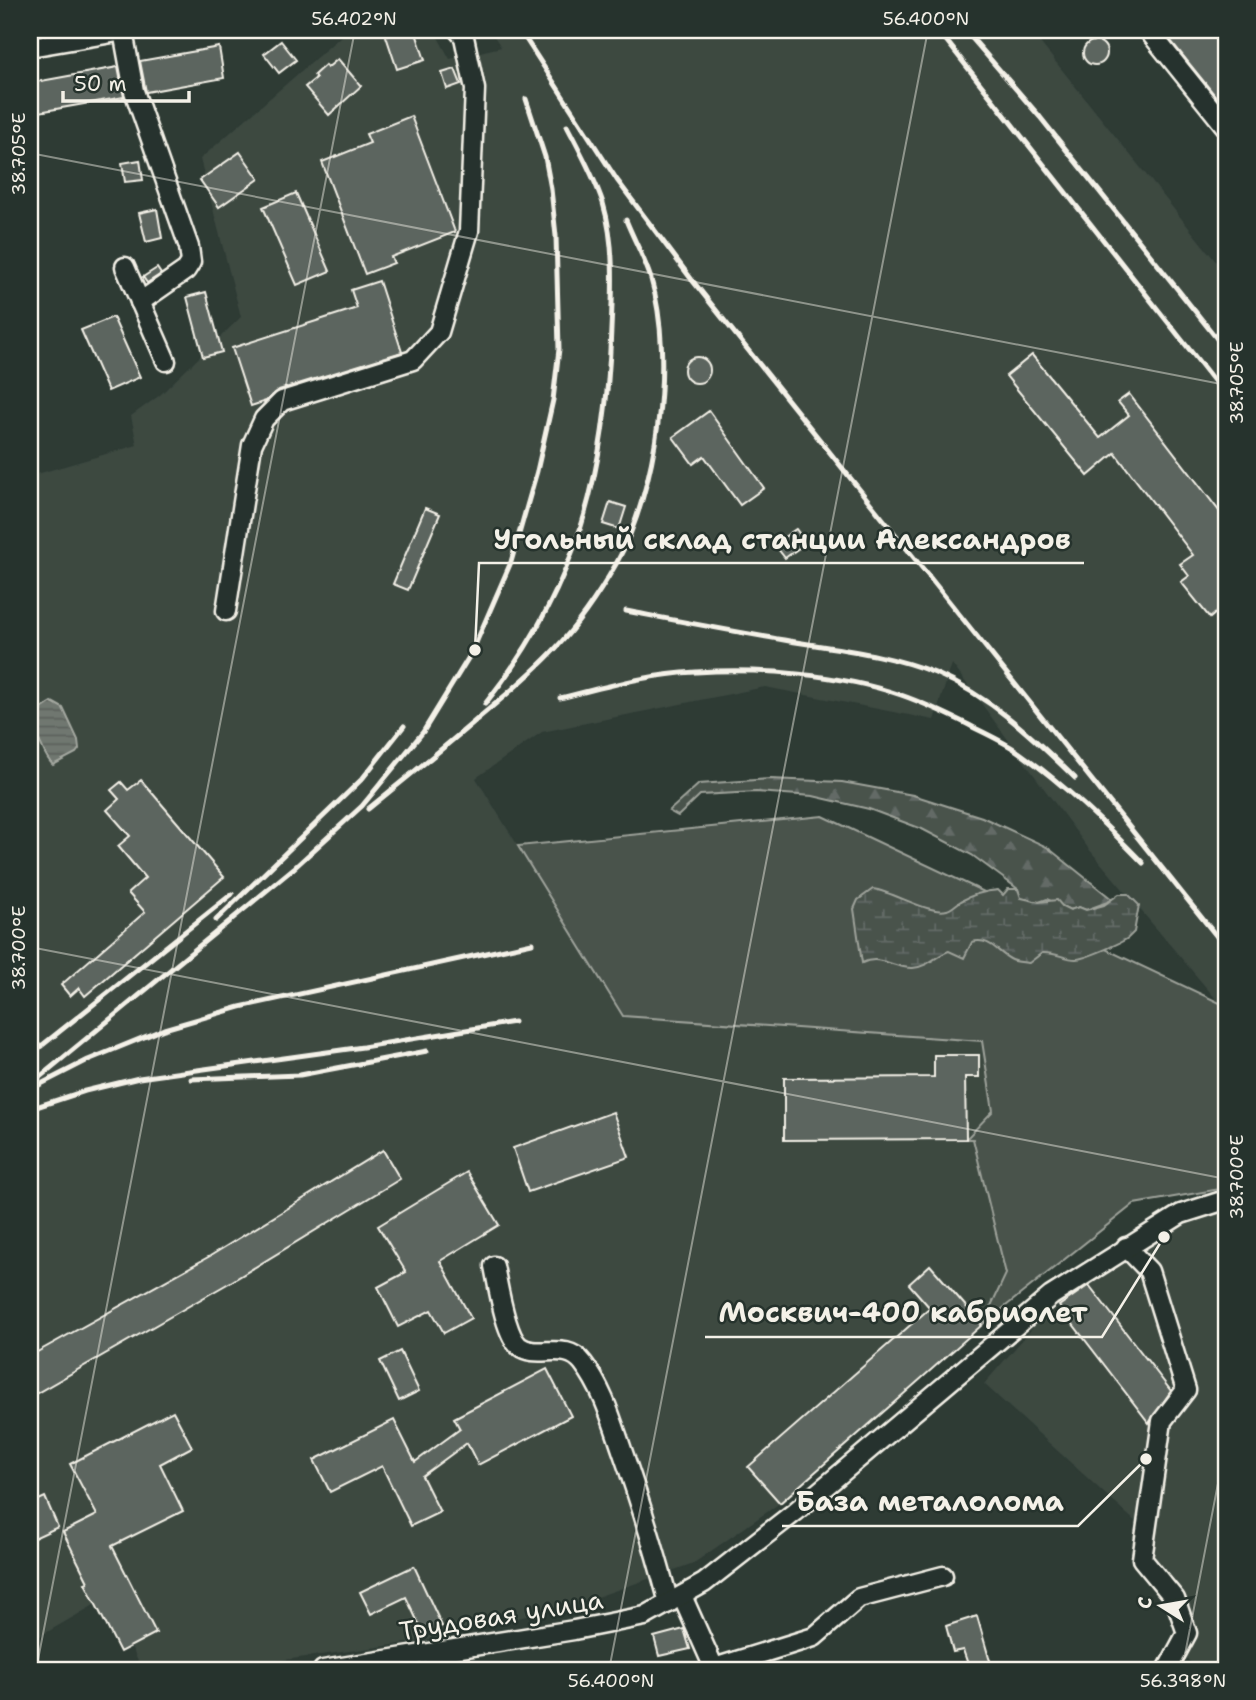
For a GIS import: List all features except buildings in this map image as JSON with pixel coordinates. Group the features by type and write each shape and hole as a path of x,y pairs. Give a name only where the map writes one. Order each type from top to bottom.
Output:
{"street":[{"path":"30,47 127,30 134,91 189,247 191,262 186,270 140,302"},
{"path":"226,611 252,445 264,419 282,401 413,360 439,332 468,231 475,89 464,37 458,30"},
{"path":"1148,30 1226,127"},
{"path":"125,267 166,361"},
{"name":"Трудовая улица","path":"323,1670 645,1616 704,1583 795,1512 1051,1296 1181,1214 1219,1202"},
{"path":"1126,1247 1149,1271 1186,1390 1162,1421 1142,1559 1175,1600 1187,1633 1167,1670"},
{"path":"494,1266 510,1334 520,1347 533,1351 556,1350 570,1353 582,1361 605,1401 676,1599 714,1669 814,1637 859,1598 943,1576"}],"shaded area":[{"path":"348,30 434,30 450,59 501,47 490,30 1030,30 1226,274 1226,1011 1088,848 952,664 934,720 765,687 542,732 476,778 623,1016 982,1041 993,1111 967,1139 972,1139 1007,1274 982,1325 780,1503 694,1563 594,1598 444,1638 211,1670 142,1670 108,1597 30,1642 30,476 137,445 131,416 160,395 241,317 200,159"},
{"path":"52,702 63,708 78,740 79,749 53,765 30,728 34,715"},
{"path":"1226,1212 1226,1670 1199,1670 1193,1667 1176,1642 1149,1534 984,1384 1036,1324 1165,1230 1197,1217"}],"green space":[{"path":"770,779 842,782 913,795 982,817 1047,847 1113,900 1086,910 1079,907 1070,910 1047,899 1039,902 1020,898 1018,889 972,855 922,829 869,809 813,796 756,792 700,795 678,816 669,811 699,784"},
{"path":"823,816 1220,1003 1226,1011 1226,1188 1134,1204 982,1325 1006,1274 973,1139 966,1139 993,1111 982,1041 623,1016 518,846"},
{"path":"873,889 940,911 979,894 998,890 1003,895 1008,889 1018,889 1021,898 1039,902 1057,900 1070,910 1079,907 1086,910 1104,905 1119,894 1128,894 1139,905 1134,932 1128,938 1081,958 1072,959 1042,953 1029,963 1018,962 979,941 972,942 964,958 949,951 923,965 906,968 875,960 862,963 854,909 858,900"}],"railway":[{"path":"520,30 617,180 692,280 1226,948"},
{"path":"938,30 1226,396"},
{"path":"965,30 1040,117 1226,350"},
{"path":"30,1085 294,868 362,806 423,732 472,652 511,562 537,471 553,400 559,349 556,236 551,189 545,157 526,99"},
{"path":"485,704 517,661 543,617 564,573 581,528 602,433 612,313 610,234 603,203 567,126"},
{"path":"368,809 506,695 554,650 595,598 616,564 630,534 642,500 658,424 661,347 658,311 651,279 626,220"},
{"path":"626,611 879,656 917,666 974,693 1027,733 1075,778"},
{"path":"560,698 644,678 721,671 800,674 877,688 935,709 1014,749 1069,792 1143,863"},
{"path":"216,920 362,779 404,726"},
{"path":"30,1055 232,894"},
{"path":"39,1085 88,1060 164,1029 240,1007 532,943"},
{"path":"30,1109 85,1091 139,1078 363,1047 514,1022"},
{"path":"191,1079 300,1075 427,1051"}],"place":[{"name":"Угольный склад станции Александров","path":"475,650"},
{"name":"Москвич-400 кабриолет","path":"1164,1237"},
{"name":"База металолома","path":"1146,1459"}]}
